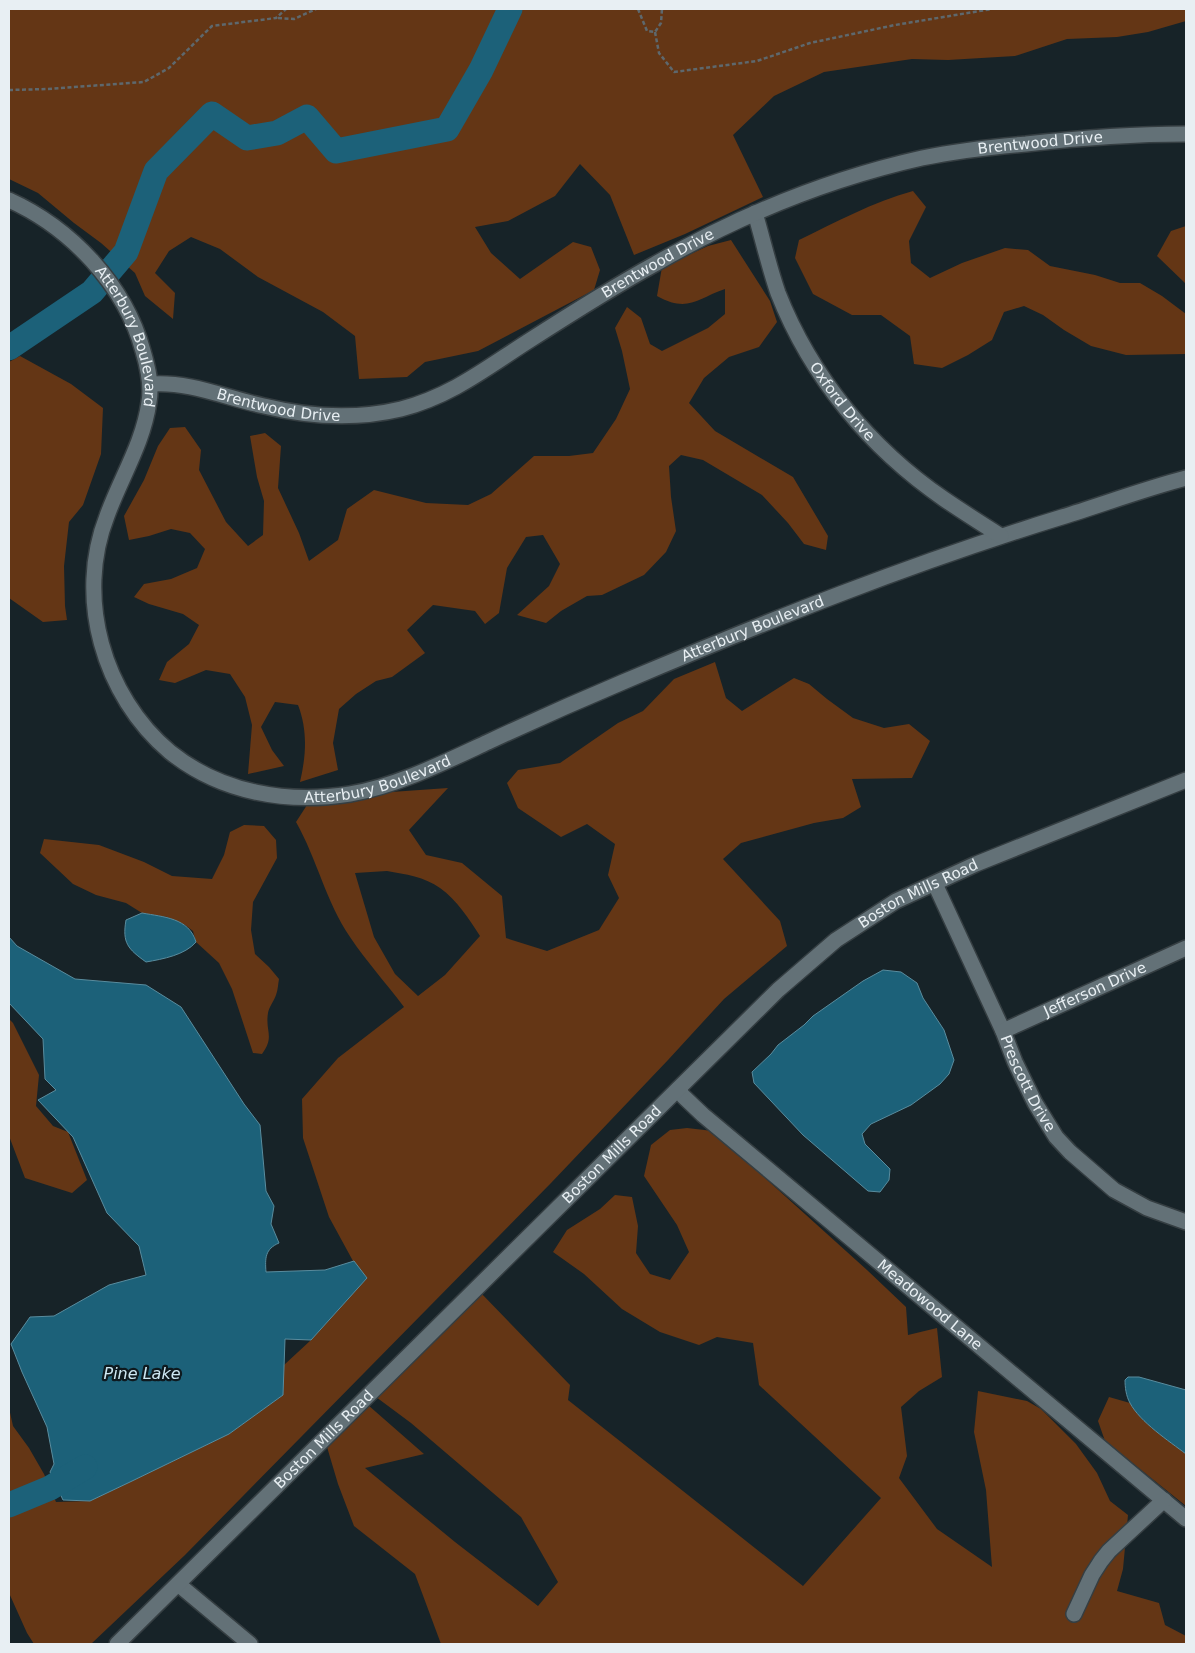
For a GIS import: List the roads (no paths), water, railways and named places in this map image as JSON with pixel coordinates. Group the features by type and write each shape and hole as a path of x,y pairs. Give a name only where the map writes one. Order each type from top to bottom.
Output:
{"street":[{"name":"Brentwood Drive","path":"150,384 168,383 185,385 298,414 329,417 366,415 402,408 446,393 473,378 582,306 657,262 755,213 824,186 922,158 988,148 1051,141 1149,134 1186,134"},
{"name":"Atterbury Boulevard","path":"9,200 25,207 48,222 68,238 94,264 110,284 133,321 146,361 150,384 149,401 137,450 106,516 98,542 94,568 97,626 101,644 115,682 130,708 148,732 171,752 192,768 224,784 257,793 315,798 378,788 445,763 597,692 747,630 896,573 1002,536 1186,478"},
{"name":"Oxford Drive","path":"755,213 776,284 790,318 809,358 838,400 879,444 904,467 943,498 1002,536"},
{"name":"Boston Mills Road","path":"117,1644 778,990 822,951 896,901 976,864 1186,780"},
{"name":"Prescott Drive","path":"935,884 1003,1030 1015,1062 1044,1120 1070,1152 1098,1178 1134,1202 1186,1222"},
{"name":"Jefferson Drive","path":"1003,1030 1186,948"},
{"name":"Meadowood Lane","path":"678,1089 703,1115 1186,1519"},
{"path":"1074,1614 1092,1575 1101,1561 1109,1551 1164,1500"},
{"path":"178,1584 250,1644"}],"water":[{"path":"142,913 182,923 193,934 196,942 180,953 146,962 128,945 125,934 126,920"},
{"name":"Pine Lake","path":"9,937 17,946 75,979 146,985 181,1007 244,1104 260,1125 266,1191 274,1206 271,1224 279,1243 268,1251 266,1272 325,1270 354,1261 367,1278 311,1340 285,1339 283,1395 229,1434 90,1501 63,1500 50,1472 54,1464 47,1427 11,1344 30,1317 54,1316 109,1285 146,1275 139,1246 107,1213 73,1137 38,1100 56,1090 45,1079 43,1039 9,1003"},
{"path":"883,970 901,972 917,983 923,998 944,1030 954,1060 949,1074 940,1084 911,1105 871,1124 862,1134 865,1144 890,1169 889,1180 880,1192 868,1191 803,1135 754,1083 752,1072 778,1045 813,1016 863,981"},
{"path":"1128,1377 1139,1377 1186,1390 1186,1454 1155,1431 1135,1410 1126,1391 1125,1380"}],"waterway":[{"path":"9,348 92,292 126,252 156,171 212,114 247,138 277,133 307,117 336,151 447,129 481,70 510,9"},
{"path":"9,1505 50,1488 85,1467"}]}
